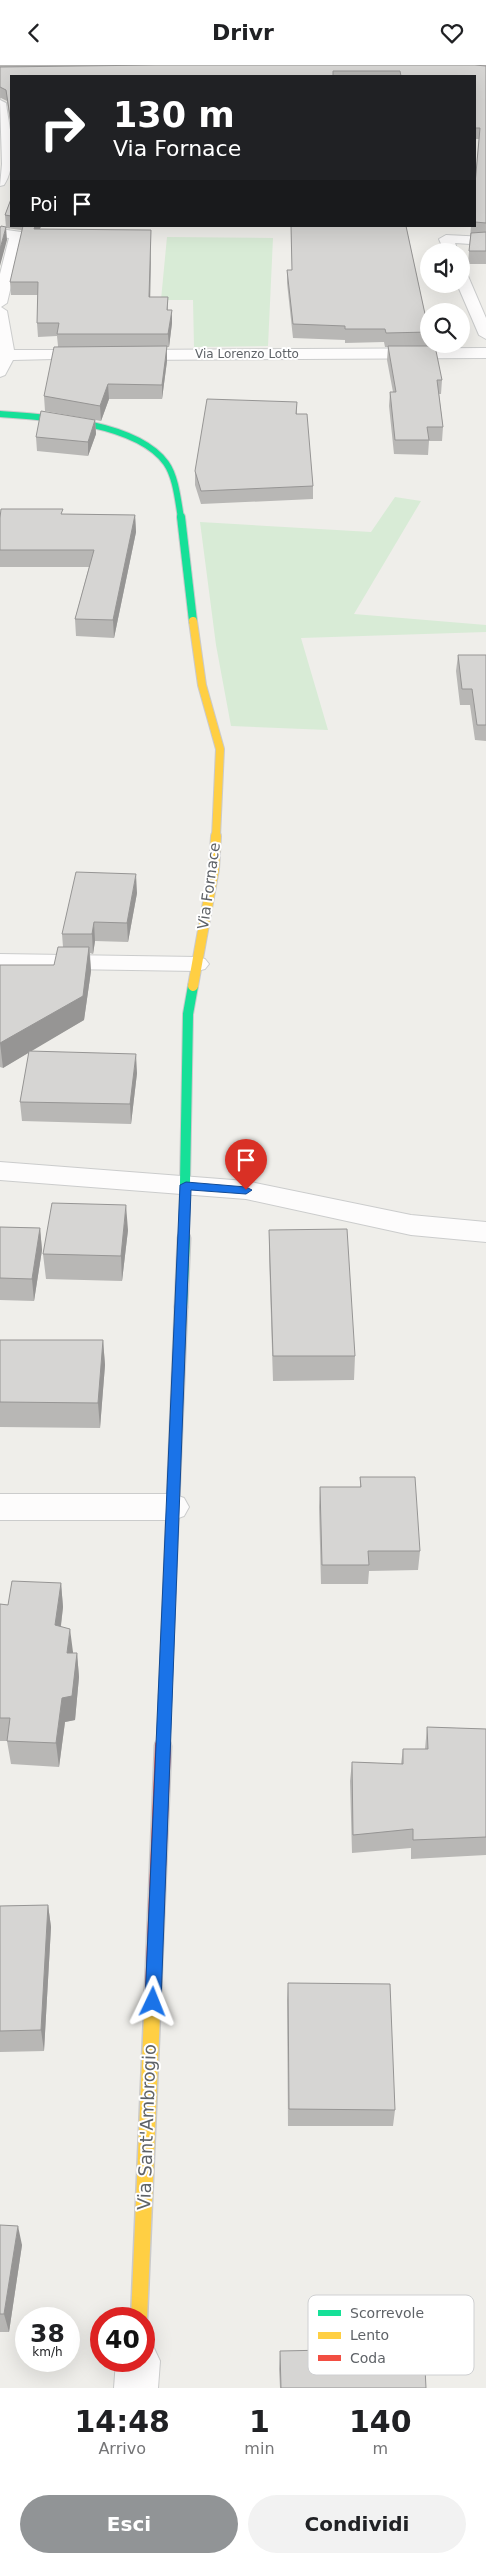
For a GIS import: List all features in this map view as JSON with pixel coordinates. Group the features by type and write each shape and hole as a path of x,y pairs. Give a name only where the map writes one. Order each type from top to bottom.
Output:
{"street":[{"path":"0,103 8,164 0,182"},
{"path":"0,233 16,235 0,301"},
{"path":"448,243 446,239 486,241"},
{"path":"468,293 486,335"},
{"path":"0,311 7,355 0,372"},
{"name":"Via Lorenzo Lotto","path":"7,355 486,353"},
{"name":"Via Fornace","path":"0,414 56,419 101,429 128,438 165,463 175,487 202,685 220,749 214,869 188,1014 186,1185"},
{"path":"0,961 197,964"},
{"path":"0,1171 246,1190 411,1225 486,1232"},
{"name":"Via Sant'Ambrogio","path":"140,2307 186,1185"},
{"path":"0,1507 173,1507"},
{"path":"136,2388 137,2372"}],"green space":[{"path":"167,237 273,238 268,346 194,347 193,300 161,300"},
{"path":"395,497 421,501 354,614 486,625 486,632 301,638 328,730 231,726 216,645 200,522 371,532"}],"building":[{"path":"155,65 486,66 486,223 476,222 476,173 480,128 476,128 476,75 401,75 400,71 333,71 333,75 10,75 10,116 6,90 0,87 0,67"},
{"path":"10,202 10,216 5,215"},
{"path":"1,226 6,227 0,249 0,228"},
{"path":"23,227 35,227 34,229 151,230 149,297 168,297 167,310 172,310 168,334 57,334 59,323 37,323 38,282 10,282"},
{"path":"291,227 406,227 423,303 420,303 420,332 386,333 385,329 345,329 345,326 293,324 287,270 292,270"},
{"path":"486,232 486,251 470,251 471,233"},
{"path":"167,346 162,385 108,384 100,406 44,396 54,347"},
{"path":"388,346 420,346 420,353 436,353 442,380 437,380 443,427 427,427 429,440 395,440 390,392 396,392"},
{"path":"207,399 297,402 296,414 307,414 313,486 201,491 195,471"},
{"path":"41,411 95,420 88,442 36,437"},
{"path":"1,509 63,509 61,514 135,515 113,620 75,619 94,550 0,550"},
{"path":"458,655 486,655 486,725 477,725 472,689 462,689"},
{"path":"76,872 136,874 127,923 94,922 92,934 62,934"},
{"path":"58,947 89,947 83,996 0,1043 0,965 54,965"},
{"path":"29,1051 136,1054 130,1104 20,1102"},
{"path":"52,1203 126,1205 121,1256 43,1254"},
{"path":"0,1227 40,1228 32,1279 0,1278"},
{"path":"347,1229 355,1356 273,1356 269,1230"},
{"path":"0,1340 103,1340 98,1403 0,1402"},
{"path":"360,1477 415,1477 420,1551 368,1551 369,1565 322,1565 320,1487 361,1487"},
{"path":"12,1581 61,1583 55,1625 70,1629 67,1653 77,1653 72,1696 62,1698 56,1743 7,1741 10,1718 0,1718 0,1604 8,1605"},
{"path":"427,1727 486,1729 486,1837 413,1840 413,1829 353,1835 352,1762 403,1764 403,1749 428,1749"},
{"path":"48,1905 41,2030 0,2031 0,1906"},
{"path":"288,1983 390,1984 395,2110 289,2109"},
{"path":"0,2225 18,2226 4,2314 0,2314"},
{"path":"308,2350 308,2375 425,2375 426,2388 281,2388 280,2351"}],"traffic: fast":[{"path":"0,414 64,420 112,431 152,450 166,463 176,492 180,514 193,621"},
{"path":"181,1307 186,1185 188,1014 193,986"}],"traffic: slow":[{"path":"193,621 202,685 220,749 214,869 193,986"},
{"path":"165,1696 181,1307"},
{"path":"140,2307 153,1991"}],"traffic: jam":[{"path":"153,1991 165,1696"}],"route":[{"path":"153,2002 178,1324 186,1185 246,1190"}]}
